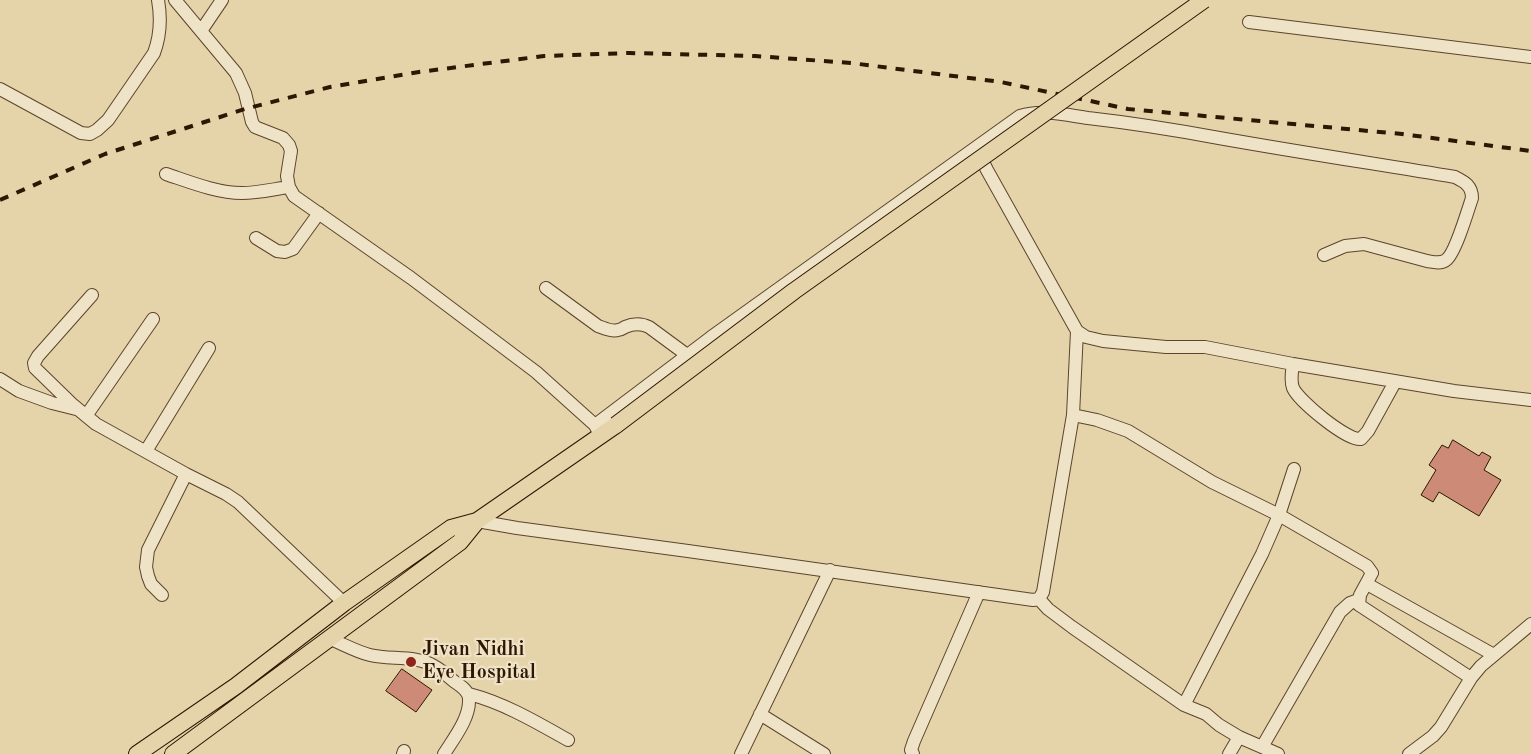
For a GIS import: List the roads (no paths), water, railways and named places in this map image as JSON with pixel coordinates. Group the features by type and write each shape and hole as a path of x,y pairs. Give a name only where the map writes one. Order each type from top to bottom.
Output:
{"main road":[{"path":"173,754 460,542 477,521 598,431 616,425 794,291 1204,0"},
{"path":"137,754 236,686 344,603 451,528 477,521"}],"street":[{"path":"0,89 81,132 90,134 98,130 108,120 154,53 158,35 158,0"},
{"path":"175,0 236,73 245,93 255,127 283,138 289,145 287,176 289,188 294,196 411,278 536,372 598,431 687,355 1020,116 1036,112 1134,123 1455,178 1468,185 1472,191 1472,198 1448,260 1436,263 1364,244 1344,246 1324,255"},
{"path":"201,31 222,0"},
{"path":"1249,22 1531,57"},
{"path":"976,148 1077,331 1086,337 1103,341 1166,347 1205,347 1395,382 1531,400"},
{"path":"166,174 222,191 241,193 289,188"},
{"path":"256,238 277,251 285,252 293,249 319,213"},
{"path":"546,288 598,326 608,330 618,330 636,323 642,324 649,327 687,355"},
{"path":"92,295 38,356 34,364 35,368 96,424 238,502 344,603"},
{"path":"82,412 153,320"},
{"path":"1039,599 1043,592 1073,416 1077,331"},
{"path":"146,452 209,348"},
{"path":"1293,364 1292,383 1299,397 1305,404 1346,436 1357,440 1361,440 1368,431 1395,382"},
{"path":"0,379 19,391 82,412"},
{"path":"1073,416 1097,420 1128,431 1212,482 1279,515 1370,568 1372,573 1358,600 1358,605 1471,678"},
{"path":"1184,705 1262,554 1279,515 1294,469"},
{"path":"162,595 151,584 146,558 148,550 186,474"},
{"path":"477,521 1033,600 1039,599"},
{"path":"741,754 830,570"},
{"path":"1367,584 1494,656"},
{"path":"913,754 911,750 914,741 979,592"},
{"path":"1039,599 1048,609 1184,705 1206,714 1238,737 1278,754"},
{"path":"1262,747 1340,612 1350,603 1358,600"},
{"path":"1409,754 1433,736 1441,727 1471,678 1481,666 1531,624"},
{"path":"328,638 368,655 382,658 411,659 434,665 465,689 468,694 469,705 464,720 444,754"},
{"path":"468,694 503,705 568,740"},
{"path":"760,714 824,754"},
{"path":"1229,754 1238,737"}],"railway":[{"path":"0,200 105,154 245,109 330,87 419,72 544,56 629,53 755,56 851,63 1001,82 1128,109 1402,134 1531,151"}],"place":[{"name":"Jivan Nidhi Eye Hospital","path":"411,662"}]}
